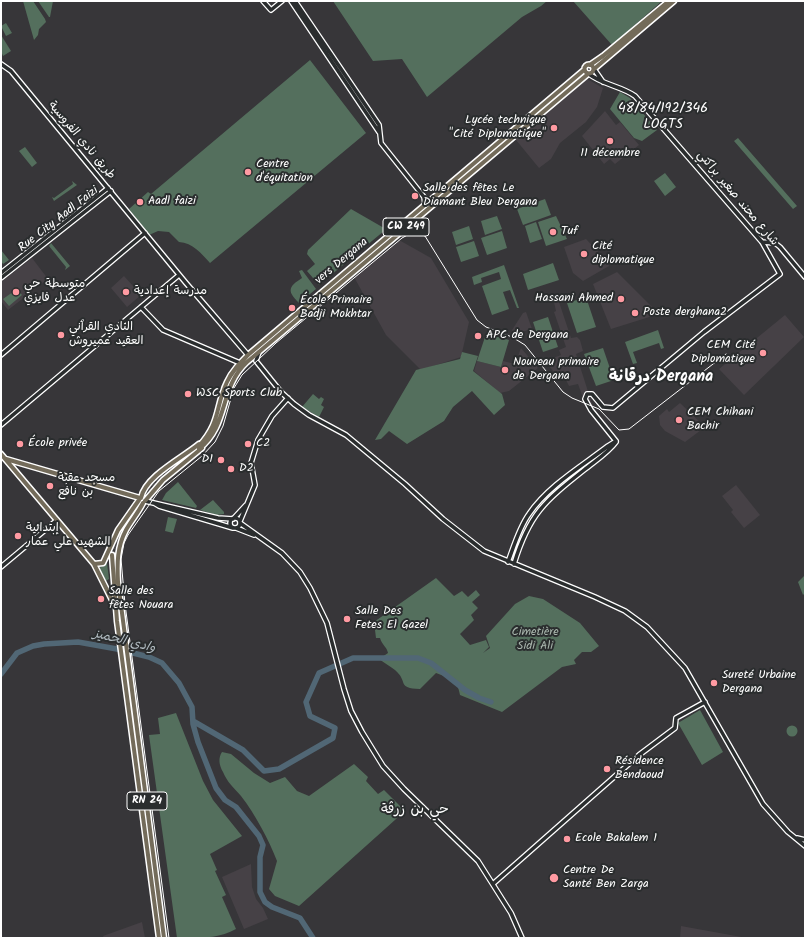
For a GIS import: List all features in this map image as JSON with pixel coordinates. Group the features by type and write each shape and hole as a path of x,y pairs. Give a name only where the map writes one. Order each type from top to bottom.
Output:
{"main road":[{"path":"263,1 271,10 282,1"},
{"path":"291,1 380,133"},
{"path":"295,1 379,125 381,143 424,197 426,204"},
{"path":"669,1 603,56 590,65 585,66 584,70 589,74 592,73 594,69 674,1"},
{"name":"طريق نادي الفروسية","path":"1,64 11,71 179,275 248,355"},
{"path":"590,65 604,83"},
{"name":"vers Dergana","path":"199,448 206,441 217,418 227,382 240,363 248,355 340,280 426,204 584,70"},
{"name":"شارع محند صغير براكتي","path":"565,482 616,441 591,410 585,399 587,394 592,394 603,407 613,408 688,345 780,274 762,242 635,96 626,89 604,83 589,74"},
{"name":"CW 249","path":"340,280 589,74"},
{"name":"Rue City Aadl Faizi","path":"1,273 108,188"},
{"name":"Rue City Aadl Faizi","path":"1,278 111,191"},
{"path":"424,197 431,200"},
{"path":"1,355 145,233"},
{"path":"762,242 775,243 780,247 805,277"},
{"path":"1,425 179,275"},
{"path":"142,307 163,330 240,363"},
{"path":"145,502 163,480 206,441 219,423 232,379 247,362 307,307"},
{"path":"256,361 261,349"},
{"path":"247,362 256,361"},
{"path":"256,361 288,398 309,415 346,435 472,543 484,551 508,562 595,597 639,620 677,658 705,702 757,796 770,814 805,846"},
{"path":"234,528 239,526 255,486 251,463 258,440 272,416 288,398"},
{"path":"131,496 135,503 159,473 206,441"},
{"name":"RN 24","path":"1,454 94,564 116,608"},
{"path":"5,459 27,467 131,496 149,497"},
{"path":"10,465 27,467"},
{"path":"18,475 17,470 20,466"},
{"path":"508,562 531,510 565,482"},
{"path":"514,564 523,540 538,510 565,482"},
{"path":"141,497 140,502 153,503 183,511 218,518 233,519 240,522 282,553 300,572 328,623 351,711 383,766 404,789 465,848 494,883 511,912 522,938"},
{"name":"RN 24","path":"145,502 126,530 118,551 118,582 125,636 126,664 160,938"},
{"name":"RN 24","path":"94,564 103,563 118,530 135,503"},
{"path":"234,528 231,523 233,519 248,503"},
{"path":"132,508 136,510 137,514"},
{"path":"183,511 259,536"},
{"path":"1,567 56,520"},
{"path":"518,538 523,540"},
{"name":"RN 24","path":"111,546 110,568 120,638 126,664 164,938"},
{"path":"116,608 113,555 121,606"},
{"path":"494,883 639,755 675,728 676,718 705,702"},
{"path":"794,837 804,838"}],"shaded area":[{"name":"Lycée technique \"Cité Diplomatique\"","path":"587,79 603,88 597,107 586,122 560,143 551,159 539,168 516,140"},
{"name":"11 décembre","path":"605,111 616,125 620,122 639,145 615,164 610,159 604,164 582,136"},
{"name":"Cité diplomatique","path":"586,239 608,262 609,266 583,281 573,273 564,247"},
{"path":"399,240 431,258 469,322 461,357 421,370 386,335 354,277"},
{"name":"متوسطة حي عدل فايزي","path":"32,258 48,279 8,310 1,301 1,282"},
{"name":"Hassani Ahmed","path":"617,272 659,314 611,329 593,284"},
{"name":"مدرسة إعدادية","path":"124,276 141,295 127,307 111,288"},
{"path":"557,296 571,338 577,337 580,340 583,351 576,354 594,410 615,437 612,440 587,409 578,384 569,386 565,378 557,376 545,361 561,355 559,350 566,347 554,312 556,311 553,298"},
{"path":"526,312 532,329 514,334 512,330 523,313"},
{"name":"CEM Cité Diplomatique","path":"785,315 804,337 744,395 719,369"},
{"name":"Nouveau primaire de Dergana","path":"521,348 538,368 509,391 500,393 474,371 477,361 501,367 503,361 515,364"},
{"name":"CEM Chihani Bachir","path":"680,403 705,427 685,442 665,431 660,425 659,416 667,409 669,412"},
{"path":"736,485 760,515 744,528 731,512 733,510 722,496"},
{"path":"251,864 252,887 256,899 263,908 268,919 244,929 222,877"},
{"path":"142,922 145,938 104,938 103,936"},
{"path":"681,926 747,938 680,938"}],"green space":[{"path":"23,1 33,1 46,22 39,29 38,35 34,40"},
{"path":"38,1 53,1 50,17 49,17"},
{"path":"333,1 547,1 522,17 427,97 402,59 373,61"},
{"path":"573,1 662,1 612,45"},
{"path":"6,23 12,33 6,36 1,26"},
{"path":"1,35 11,51 3,56 1,51"},
{"name":"Centre d'équitation","path":"310,60 366,133 210,263 193,246 179,242 169,232 158,231 149,235 129,209 148,192 151,194"},
{"path":"620,92 630,98 657,130 642,141 634,138 610,109"},
{"path":"738,138 797,206 793,209 734,141"},
{"path":"25,147 37,163 32,167 19,151"},
{"path":"665,173 676,187 665,196 654,181"},
{"path":"72,181 77,185 54,201 52,197 54,198 73,184"},
{"path":"545,199 551,215 523,225 517,209"},
{"path":"351,209 384,228 384,231 319,285 307,271 315,264 307,254 308,250"},
{"path":"497,216 502,229 485,235 481,221"},
{"name":"Tuf","path":"556,216 567,239 546,246 538,222"},
{"path":"536,222 542,239 530,243 525,226"},
{"path":"469,226 473,239 456,245 452,232"},
{"path":"502,231 507,248 487,255 481,238"},
{"path":"474,241 479,256 461,262 456,247"},
{"path":"51,243 70,266 65,270 66,267 49,246"},
{"path":"1,250 9,260 3,264 1,261"},
{"path":"553,263 559,280 528,290 523,274"},
{"path":"504,265 519,308 517,308 510,290 503,292 509,309 492,315 482,286 501,279 499,272 481,278 482,282 474,285 472,277"},
{"path":"302,270 316,289 299,303 292,295 291,289 294,284 302,278 299,271"},
{"path":"17,289 22,295 9,306 3,299"},
{"path":"586,297 596,327 577,333 567,303"},
{"path":"548,317 558,347 543,352 533,322"},
{"path":"658,330 664,348 661,349 659,343 633,352 637,363 633,364 625,342"},
{"path":"486,334 509,340 501,367 477,361"},
{"path":"603,348 614,380 596,386 584,354"},
{"path":"462,352 478,356 473,371 502,394 505,405 494,415 472,391 453,407 444,421 407,444 389,431 381,439 375,440 416,370 460,359"},
{"path":"313,394 319,399 321,397 324,399 321,405 324,407 319,417 302,407"},
{"path":"178,482 197,506 196,508 162,500 166,493"},
{"path":"213,500 224,512 224,514 217,515 200,510"},
{"path":"168,517 177,519 173,533 165,531"},
{"path":"107,563 109,579 106,581 99,568"},
{"path":"805,575 805,593 803,595 798,582"},
{"name":"Cimetière Sidi Ali","path":"436,578 454,596 462,591 468,597 476,590 480,595 472,602 478,608 471,615 474,620 460,634 470,645 486,640 489,647 483,653 490,648 486,636 515,604 529,596 543,599 580,623 599,646 591,652 582,652 574,660 576,664 562,667 502,712 460,695 459,689 455,682 436,673 420,689 405,686 399,674 379,659 388,653 380,638 376,638 374,622"},
{"path":"700,710 723,752 702,765 678,723"},
{"path":"176,713 203,781 213,800 242,836 210,854 217,870 215,871 226,895 222,897 236,929 222,935 201,938 177,938 149,735 160,734 158,718"},
{"path":"792,725 796,727 798,731 796,735 792,737 788,735 786,731 788,727"},
{"path":"222,752 231,754 254,773 270,783 285,777 297,791 309,796 354,764 368,777 366,781 378,794 384,790 405,811 299,906 275,896 269,889 277,861 266,836 256,819 241,796 225,776 220,762"}],"waterway":[{"name":"وادي الحميز","path":"1,674 17,653 33,646 44,644 78,642 117,649 149,657 162,663 179,683 192,707 193,724 198,742 216,788 225,800 236,807 259,836 263,845 260,857 260,892 265,902 272,907 300,918 313,938"},
{"name":"وادي الحميز","path":"193,721 243,750 264,771 279,769 333,738 335,728 310,716 306,702 319,673 353,658 418,658 431,663 465,690 479,698 491,702"}],"tunnel":[{"path":"141,500 159,478 195,449"},
{"path":"125,526 141,504"},
{"path":"112,555 115,542 125,524"}],"tram line":[{"path":"169,938 125,604 121,559 124,543 128,535 159,491 202,456 215,442 223,426 234,388 242,375 276,343 402,238 413,232 425,236 477,320 486,327 512,337 525,345 563,392 572,398 599,409 619,430 629,429 726,354"}],"place":[{"name":"Lycée technique \"Cité Diplomatique\"","path":"554,128"},
{"name":"11 décembre","path":"610,141"},
{"name":"Centre d'équitation","path":"248,172"},
{"name":"Salle des fêtes Le Diamant Bleu Dergana","path":"415,196"},
{"name":"Aadl faizi","path":"140,202"},
{"name":"Tuf","path":"553,232"},
{"name":"Cité diplomatique","path":"584,254"},
{"name":"متوسطة حي عدل فايزي","path":"16,292"},
{"name":"مدرسة إعدادية","path":"126,292"},
{"name":"Hassani Ahmed","path":"621,299"},
{"name":"École Primaire Badji Mokhtar","path":"292,308"},
{"name":"Poste derghana2","path":"635,313"},
{"name":"النادي القرٱني العقيد عميروش","path":"61,335"},
{"name":"APC de Dergana","path":"478,336"},
{"name":"CEM Cité Diplomatique","path":"763,353"},
{"name":"Nouveau primaire de Dergana","path":"505,370"},
{"name":"WSC Sports Club","path":"188,394"},
{"name":"CEM Chihani Bachir","path":"679,420"},
{"name":"École privée","path":"20,444"},
{"name":"C2","path":"248,444"},
{"name":"D1","path":"221,460"},
{"name":"D2","path":"231,469"},
{"name":"مسجد عقبة بن نافع","path":"50,486"},
{"name":"إبتدائية الشهيد علي عمار","path":"18,536"},
{"name":"Salle des fêtes Nouara","path":"101,599"},
{"name":"Salle Des Fetes El Gazel","path":"347,619"},
{"name":"Sureté Urbaine Dergana","path":"714,683"},
{"name":"Résidence Bendaoud","path":"607,769"},
{"name":"Ecole Bakalem 1","path":"567,839"},
{"name":"Centre De Santé Ben Zarga","path":"554,878"}],"district":[{"name":"48/84/192/346 LOGTS","path":"663,118"},
{"name":"درقانة Dergana","path":"661,378"},
{"name":"حي بن زرڤة","path":"415,811"}]}
